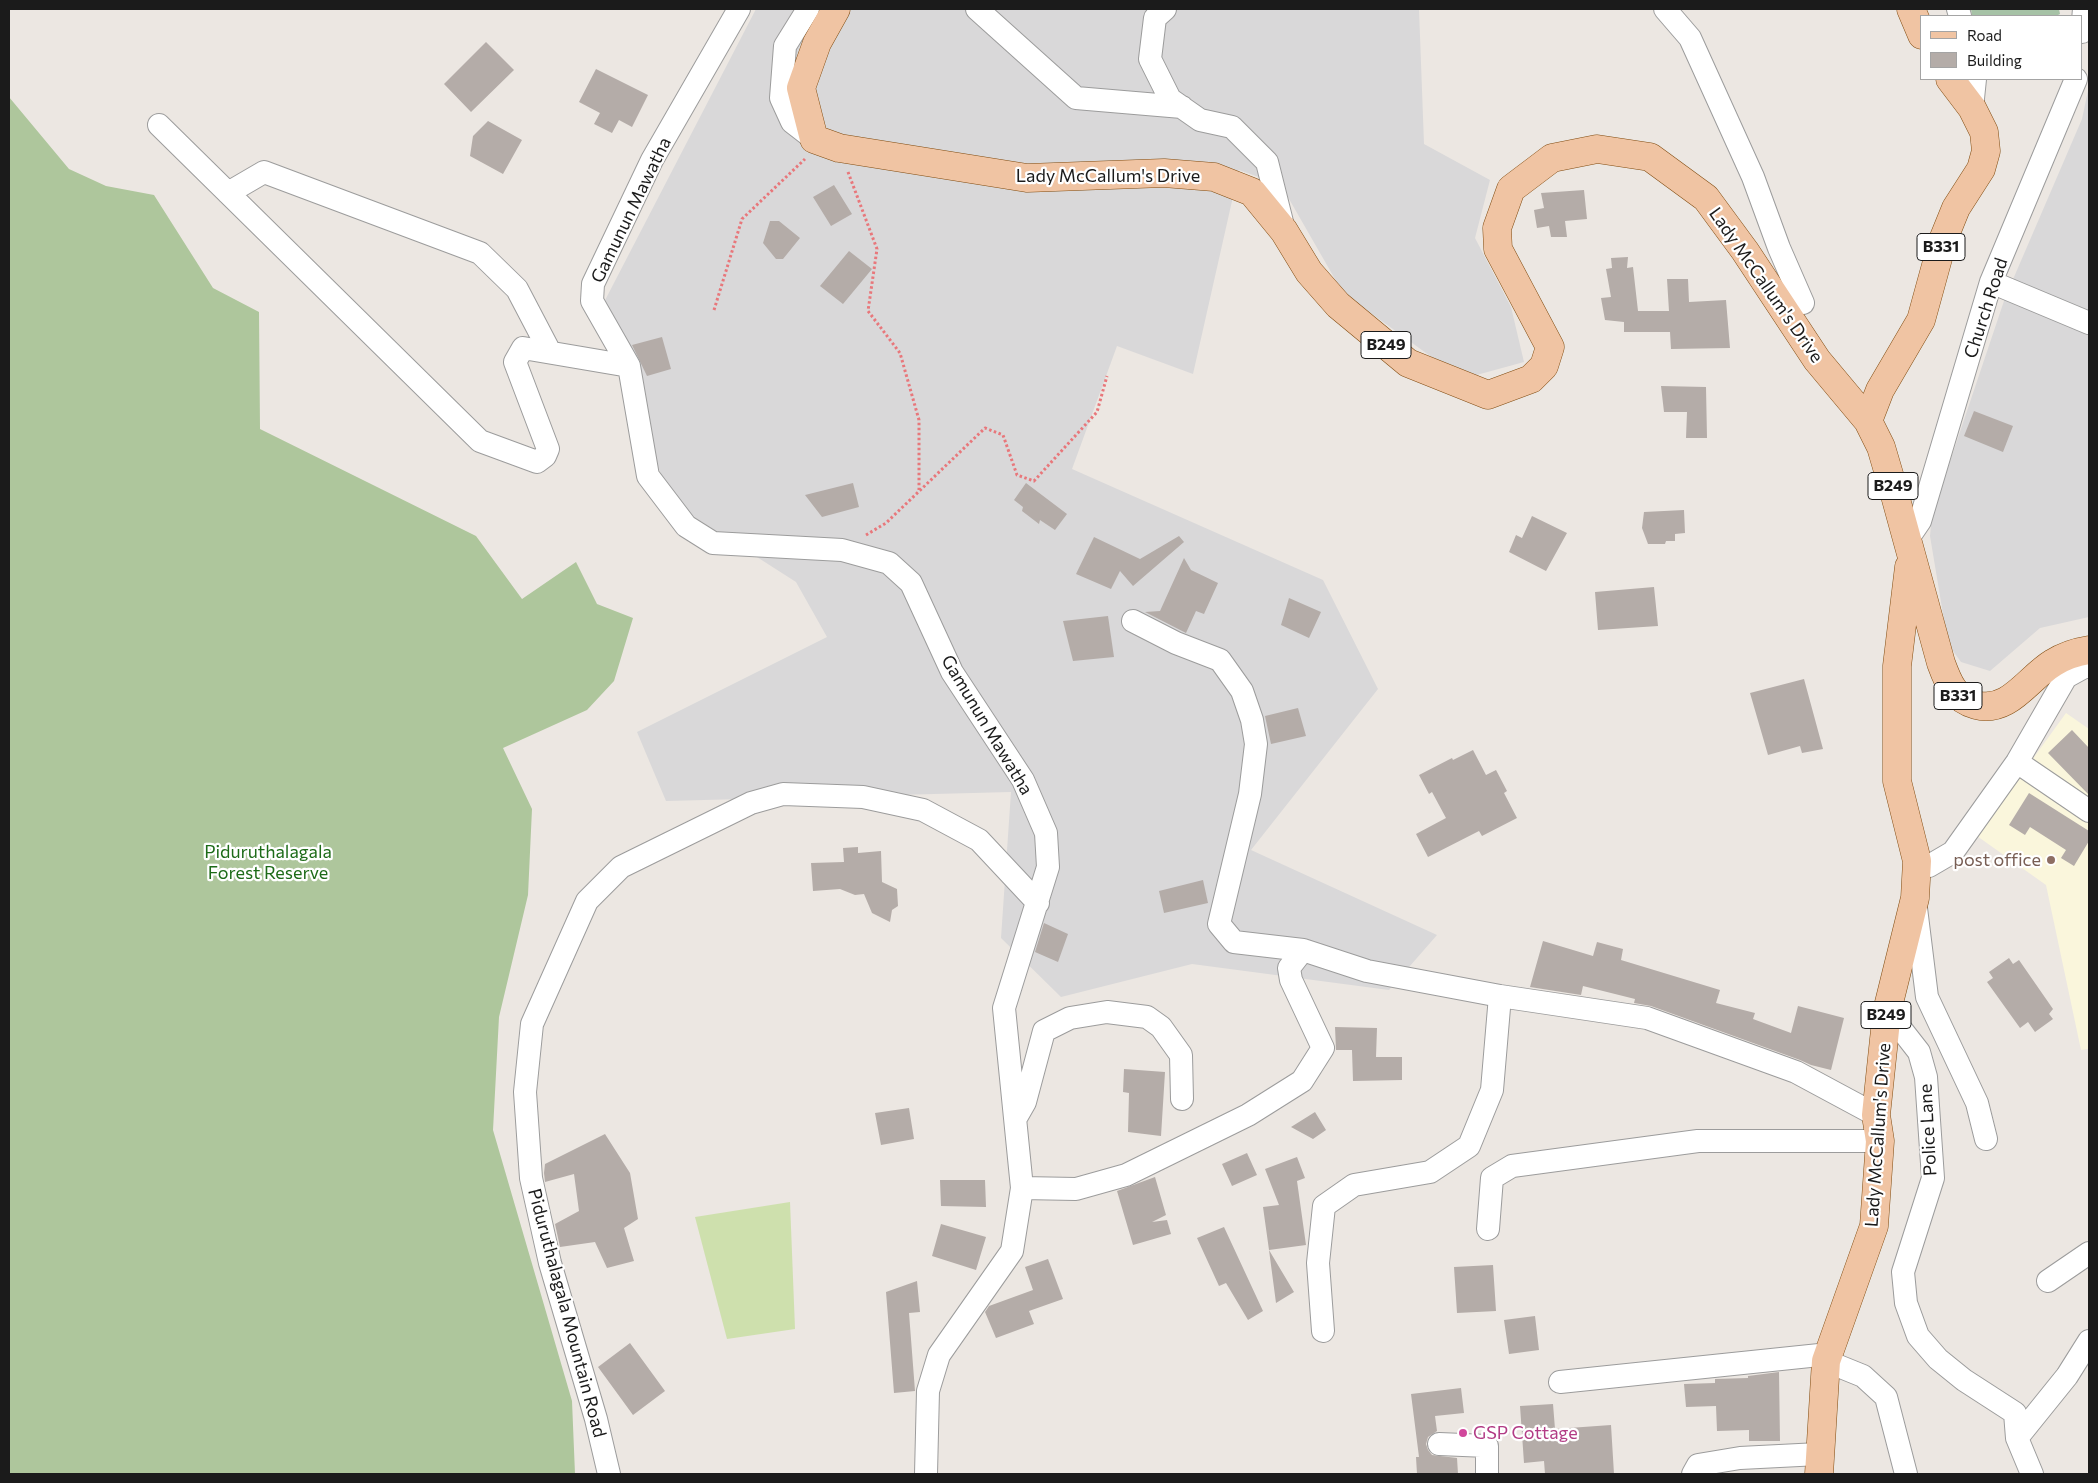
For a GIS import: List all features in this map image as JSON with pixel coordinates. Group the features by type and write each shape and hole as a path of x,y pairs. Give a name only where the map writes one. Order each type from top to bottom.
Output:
{"main road":[{"path":"826,143 801,88 817,43 836,9"},
{"path":"1911,9 1920,30"},
{"name":"B331","path":"1868,421 1880,390 1921,320 1943,240 1956,208 1981,169 1986,152 1984,132 1972,108 1951,80"},
{"name":"Lady McCallum's Drive","path":"826,143 1027,178 1164,173 1214,177 1252,192 1284,230 1309,272 1338,306 1408,363 1488,395 1530,379 1544,366 1550,347 1498,249 1497,228 1511,189 1552,158 1597,149 1650,157 1706,198 1745,251 1817,360 1868,421 1881,447 1909,546 1897,666 1897,781 1917,862 1914,898 1887,1011 1878,1128 1874,1226 1827,1357 1819,1464"},
{"path":"1840,389 1866,388 1888,377"},
{"name":"B331","path":"1909,546 1941,663 1949,684 1958,696 1970,703 1993,706 2002,703 2052,663 2067,655 2089,650"}],"street":[{"name":"Gamunun Mawatha","path":"738,9 652,160 593,284 592,301 629,366 648,476 686,526 713,543 842,550 889,563 911,583 952,672 1023,780 1046,833 1048,867 1004,1008 1022,1188 1012,1251 939,1355 928,1391 926,1474"},
{"path":"808,9 785,46 781,98 792,122 826,143"},
{"path":"977,9 1076,98 1182,107"},
{"path":"1165,9 1155,18 1150,59 1170,99 1200,120 1232,126 1267,162 1284,230"},
{"path":"1665,9 1690,38 1753,176 1778,248 1803,302"},
{"path":"1972,108 1975,80"},
{"name":"Church Road","path":"1909,546 1920,521 1991,282 2076,80"},
{"path":"159,125 480,441 537,462 546,456 548,449 515,362 523,348 629,366"},
{"path":"228,193 264,172 480,253 516,289 550,352"},
{"path":"1991,282 2089,323"},
{"path":"1133,621 1176,643 1220,660 1242,691 1252,720 1256,744 1250,794 1220,924 1234,942 1303,950 1366,971 1500,996 1647,1018 1796,1072 1878,1128"},
{"path":"1917,862 1929,866 1953,852 2017,762 2066,677 2086,666 2089,667"},
{"path":"2017,762 2089,811"},
{"name":"Piduruthalagala Mountain Road","path":"609,1474 596,1419 550,1263 531,1178 525,1092 532,1024 586,901 621,867 751,803 783,794 863,797 923,810 979,840 1038,902"},
{"path":"1914,898 1927,997 1977,1103 1986,1139"},
{"path":"1022,1188 1076,1189 1126,1175 1248,1115 1302,1081 1323,1048 1290,980 1289,968 1303,950"},
{"path":"1324,1332 1318,1263 1324,1206 1354,1185 1430,1172 1469,1146 1492,1090 1500,996"},
{"name":"Police Lane","path":"1887,1011 1919,1052 1926,1077 1933,1178 1903,1272 1906,1303 1918,1336 1938,1359 1964,1380 2015,1413 2017,1438 2032,1474"},
{"path":"1016,1119 1025,1102 1044,1031 1070,1018 1107,1012 1147,1017 1162,1027 1181,1054 1182,1099"},
{"path":"1488,1229 1492,1178 1512,1166 1698,1142 1878,1128"},
{"path":"2048,1281 2089,1253"},
{"path":"2017,1438 2067,1376 2089,1341"},
{"path":"1560,1382 1827,1357 1863,1376 1886,1397 1906,1474"},
{"path":"1439,1444 1487,1446 1487,1474"},
{"path":"1693,1474 1698,1464 1740,1458 1819,1464"}],"path":[{"path":"714,310 742,219 826,143 877,249 868,311 900,353 919,420 919,490"},
{"path":"842,550 886,523 986,428 1003,435 1017,474 1034,481 1097,412 1107,376"}],"shaded area":[{"path":"756,9 1419,9 1424,144 1490,180 1475,238 1511,307 1524,362 1462,379 1343,293 1281,185 1239,170 1193,374 1117,346 1072,469 1323,580 1378,689 1251,850 1437,935 1389,990 1192,964 1061,997 1001,938 1011,792 666,801 637,732 827,637 796,582 671,502 601,308"},
{"path":"2089,86 2089,617 2040,628 1990,671 1961,662 1948,644 1930,536 1932,515 2005,298 2082,119"},
{"name":"post office","path":"2066,713 2089,729 2089,1049 2081,1050 2046,885 1977,836"}],"green space":[{"path":"1971,9 2059,9 2060,14 2058,15 1972,15"},
{"name":"Piduruthalagala Forest Reserve","path":"9,97 69,169 106,186 154,195 213,288 259,312 260,429 476,536 522,599 576,562 597,604 633,618 614,681 587,710 503,748 532,809 528,895 499,1017 493,1130 572,1401 575,1474 9,1474"},
{"path":"790,1202 795,1329 727,1339 695,1217"}],"building":[{"path":"486,42 514,70 471,112 444,84"},
{"path":"596,69 648,95 632,127 619,120 612,133 594,124 600,113 579,102"},
{"path":"488,121 522,140 503,174 470,156 473,136"},
{"path":"834,185 852,214 831,226 813,197"},
{"path":"1584,190 1587,219 1565,221 1567,237 1551,237 1549,226 1537,228 1534,210 1544,208 1541,193"},
{"path":"770,221 779,221 800,238 783,259 776,259 763,243"},
{"path":"849,251 872,269 843,304 820,286"},
{"path":"1628,257 1627,268 1633,267 1638,311 1669,311 1667,279 1688,279 1689,302 1726,300 1730,348 1671,349 1670,332 1624,332 1624,322 1605,320 1601,298 1611,297 1606,269 1612,268 1611,258"},
{"path":"662,337 671,369 647,376 632,345"},
{"path":"1661,386 1706,387 1707,438 1686,438 1687,412 1664,412"},
{"path":"1974,411 2013,426 2003,452 1964,436"},
{"path":"853,483 859,507 822,517 805,495"},
{"path":"1026,483 1067,514 1055,530 1040,520 1039,524 1022,511 1023,507 1014,500"},
{"path":"1684,510 1685,533 1675,534 1675,541 1666,541 1665,544 1648,544 1642,528 1644,512"},
{"path":"1532,516 1567,533 1546,571 1509,552 1516,535 1522,538"},
{"path":"1179,536 1184,542 1133,586 1120,571 1111,589 1076,574 1094,537 1140,559"},
{"path":"1184,558 1191,570 1218,583 1204,614 1196,611 1186,633 1145,612 1160,611"},
{"path":"1654,587 1658,626 1598,630 1595,592"},
{"path":"1289,598 1321,612 1309,638 1281,625"},
{"path":"1108,616 1114,657 1073,661 1063,621"},
{"path":"1804,679 1823,749 1802,753 1800,746 1768,755 1750,693"},
{"path":"1298,708 1306,736 1271,744 1265,716"},
{"path":"2072,730 2089,748 2089,795 2048,753"},
{"path":"1473,750 1486,775 1496,770 1507,791 1504,793 1517,818 1482,836 1479,831 1428,857 1416,834 1446,818 1432,792 1429,794 1419,775 1452,758 1453,760"},
{"path":"2029,793 2089,831 2089,841 2074,866 2061,858 2066,850 2030,827 2025,835 2009,825"},
{"path":"858,847 858,853 881,851 882,882 897,889 898,906 892,910 890,922 872,913 864,894 855,895 840,889 813,891 811,863 844,862 843,848"},
{"path":"1203,880 1208,903 1164,913 1159,891"},
{"path":"1044,923 1068,934 1058,962 1035,952"},
{"path":"1543,941 1593,956 1597,942 1623,949 1621,960 1720,990 1716,1003 1755,1013 1753,1019 1791,1033 1798,1006 1844,1018 1831,1070 1811,1065 1651,1006 1634,1003 1635,999 1583,986 1581,995 1530,987"},
{"path":"2009,958 2013,964 2019,960 2053,1009 2049,1014 2053,1019 2035,1032 2028,1022 2020,1028 1987,982 1993,978 1989,972"},
{"path":"1335,1027 1377,1028 1376,1057 1402,1057 1402,1080 1353,1081 1352,1050 1336,1050"},
{"path":"1124,1069 1165,1072 1161,1136 1128,1132 1129,1093 1123,1092"},
{"path":"909,1108 914,1139 881,1145 875,1113"},
{"path":"1315,1112 1326,1130 1313,1139 1291,1127"},
{"path":"605,1134 630,1173 638,1219 624,1228 634,1261 607,1268 595,1242 560,1247 555,1224 579,1211 574,1174 545,1182 544,1173 545,1164"},
{"path":"1247,1153 1257,1175 1232,1186 1222,1164"},
{"path":"1297,1157 1305,1178 1297,1181 1306,1245 1269,1250 1263,1207 1279,1205 1265,1169"},
{"path":"1155,1177 1166,1215 1152,1222 1167,1220 1171,1234 1133,1245 1117,1191"},
{"path":"940,1180 985,1180 986,1207 941,1206"},
{"path":"941,1224 986,1237 976,1270 932,1256"},
{"path":"1224,1227 1263,1311 1248,1320 1226,1283 1219,1286 1197,1238"},
{"path":"1269,1250 1294,1292 1276,1303"},
{"path":"1048,1259 1063,1299 1029,1311 1034,1324 996,1338 985,1312 989,1306 1033,1290 1025,1267"},
{"path":"1493,1265 1496,1311 1457,1313 1454,1267"},
{"path":"917,1281 920,1312 909,1313 915,1391 894,1393 886,1292"},
{"path":"1535,1316 1539,1350 1509,1354 1504,1320"},
{"path":"630,1343 665,1391 633,1415 598,1367"},
{"path":"1779,1372 1780,1441 1749,1441 1749,1430 1717,1431 1716,1406 1686,1407 1684,1384 1715,1383 1715,1379 1748,1378 1748,1376"},
{"path":"1461,1388 1464,1413 1435,1416 1437,1431 1428,1437 1426,1444 1432,1455 1457,1458 1458,1474 1417,1474 1416,1457 1419,1457 1411,1394"},
{"path":"1553,1404 1555,1429 1611,1425 1614,1474 1545,1474 1544,1461 1524,1463 1520,1406"}],"place":[{"name":"post office","path":"2051,860"},
{"name":"GSP Cottage","path":"1463,1433"}]}
